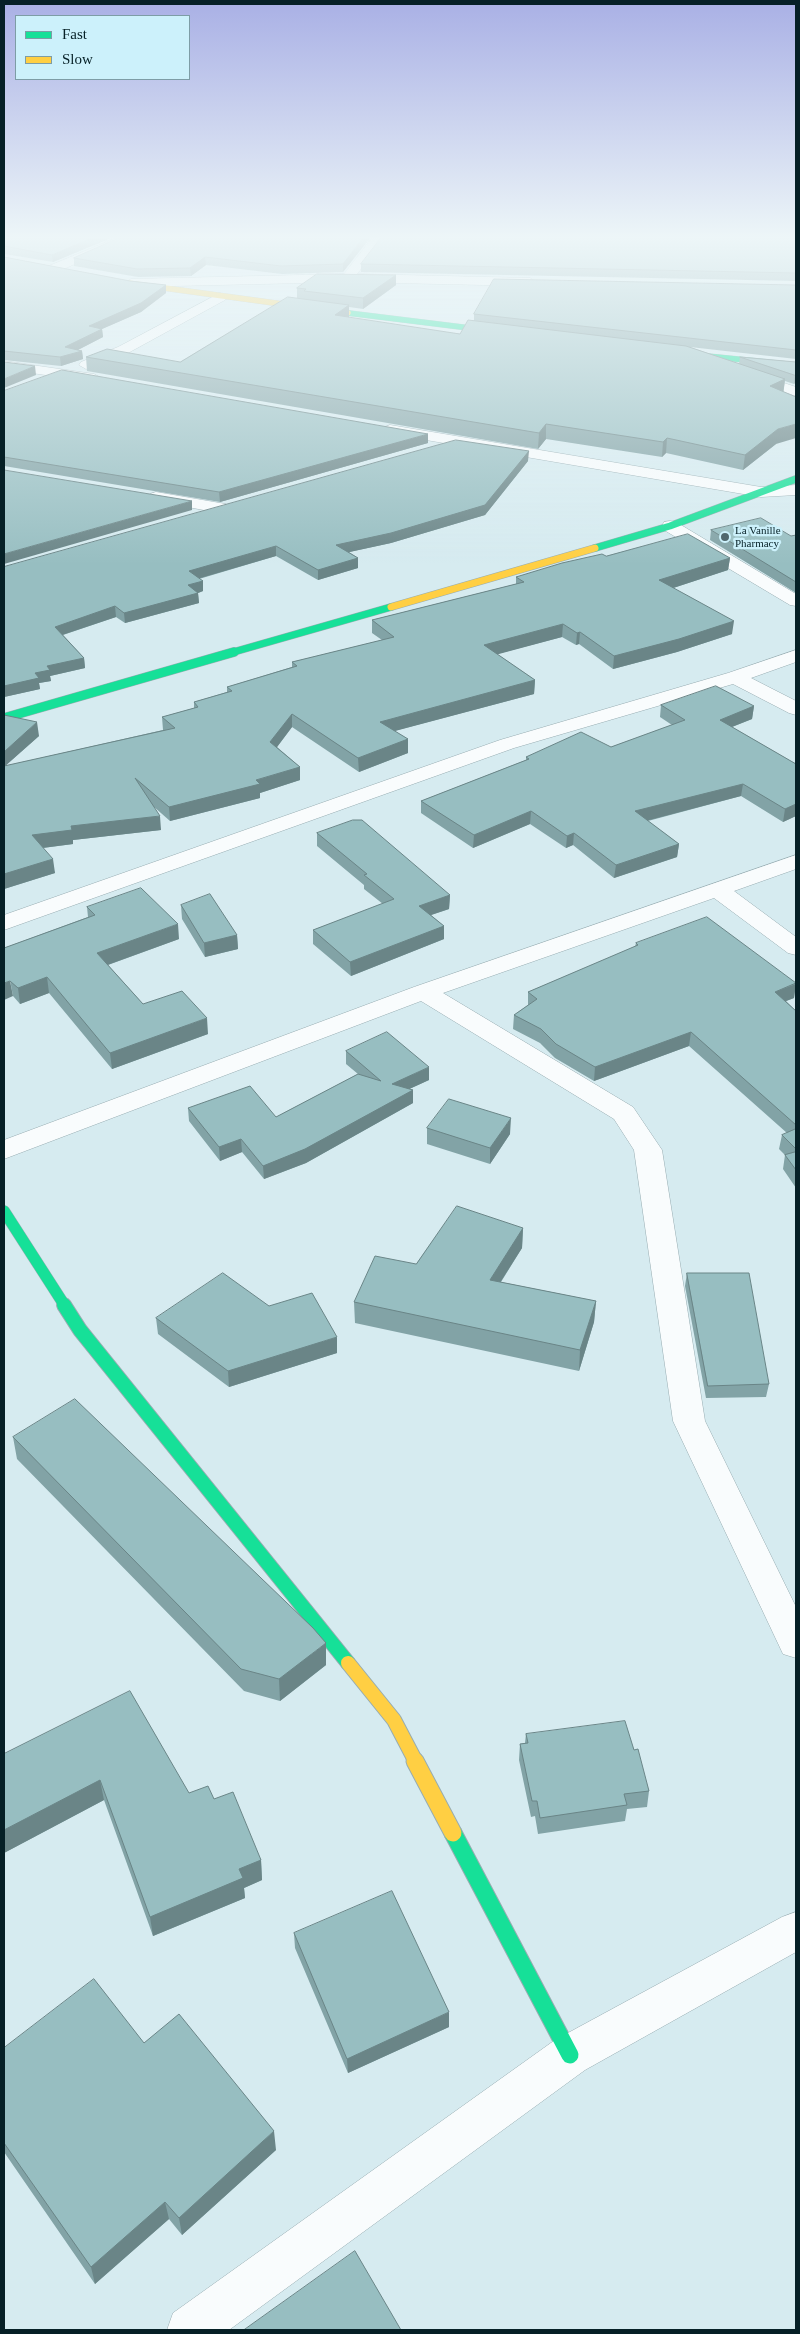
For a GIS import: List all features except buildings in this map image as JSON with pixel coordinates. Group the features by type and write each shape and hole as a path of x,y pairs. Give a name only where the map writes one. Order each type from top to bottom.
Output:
{"street":[{"path":"28,384 101,360 129,347"},
{"path":"670,352 796,365"},
{"path":"689,355 796,392"},
{"path":"4,365 112,381"},
{"path":"375,427 761,492 796,490"},
{"path":"418,453 456,442"},
{"path":"4,718 670,526 796,479"},
{"path":"136,494 220,508"},
{"path":"182,519 239,503"},
{"path":"670,526 796,601"},
{"path":"4,923 506,744 735,677 796,656"},
{"path":"735,677 796,709"},
{"path":"4,1150 423,992 796,862"},
{"path":"718,890 796,948"},
{"path":"423,992 624,1113 648,1150 689,1421 796,1642"},
{"path":"4,1212 80,1330 394,1720 570,2055"},
{"path":"190,2330 570,2055 796,1931"}],"traffic: fast":[{"path":"686,354 796,365"},
{"path":"595,548 670,526 796,479"},
{"path":"4,718 391,607"},
{"path":"4,1211 80,1330 348,1663"},
{"path":"453,1833 570,2055"}],"traffic: slow":[{"path":"391,607 595,548"},
{"path":"348,1663 394,1720 453,1833"}],"place":[{"name":"La Vanille Pharmacy","path":"725,537"}]}
